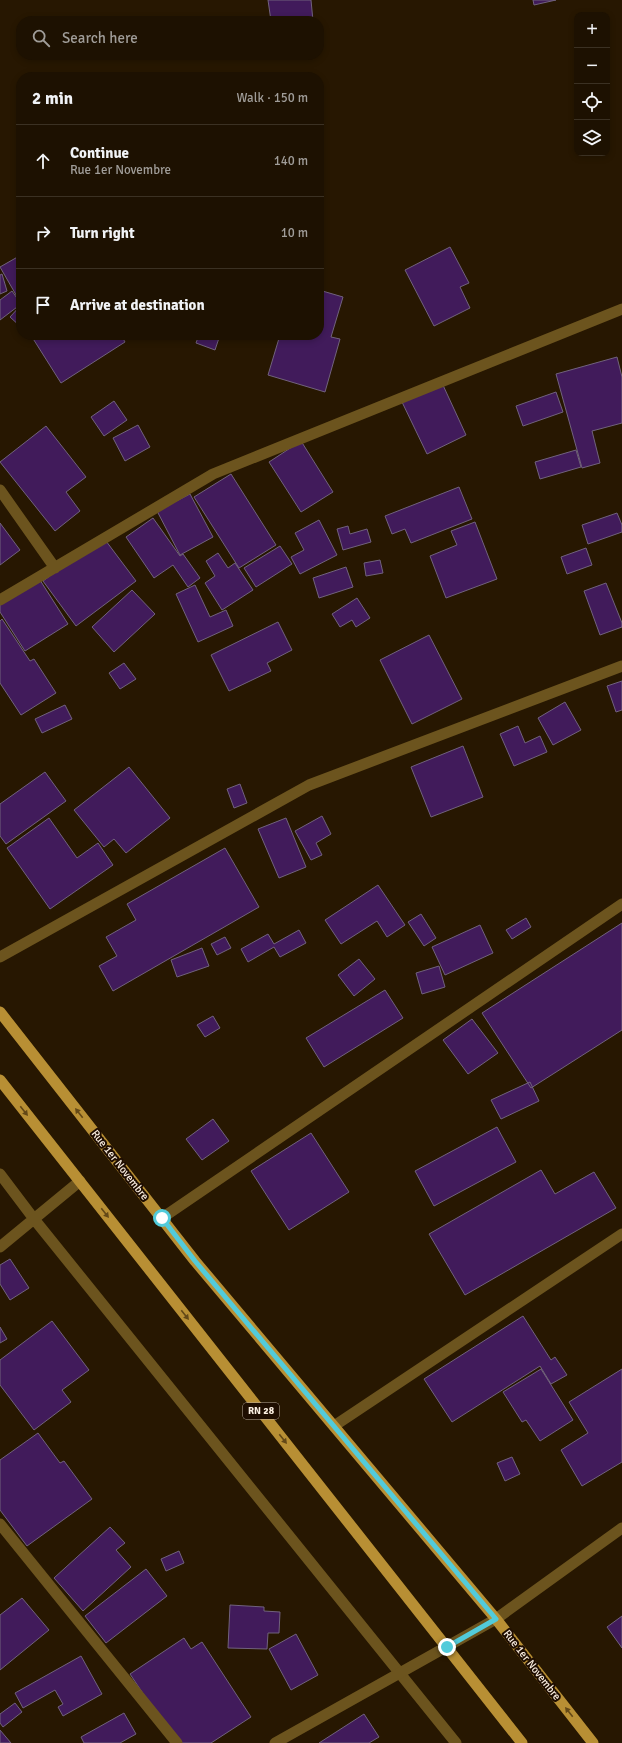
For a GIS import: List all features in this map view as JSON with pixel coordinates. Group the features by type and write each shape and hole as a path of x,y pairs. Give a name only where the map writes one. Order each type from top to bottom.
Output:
{"main road":[{"name":"Rue 1er Novembre","path":"0,1012 195,1261 496,1619 593,1743"},
{"name":"RN 28","path":"0,1080 522,1743"}],"street":[{"path":"0,600 213,474 622,310"},
{"path":"0,490 55,568"},
{"path":"0,957 309,785 622,666"},
{"path":"162,1218 622,904"},
{"path":"0,1174 34,1219 401,1672 456,1743"},
{"path":"0,1247 80,1181"},
{"path":"334,1426 622,1234"},
{"path":"0,1524 177,1743"},
{"path":"275,1743 496,1619 622,1528"}],"building":[{"path":"268,0 311,0 313,16 270,16"},
{"path":"533,0 556,0 534,5"},
{"path":"450,247 469,283 460,287 470,308 434,326 405,270"},
{"path":"16,258 16,295 0,267"},
{"path":"2,274 7,291 0,294 0,275"},
{"path":"12,291 16,297 16,308 0,320 0,300"},
{"path":"324,291 343,297 331,337 340,339 325,392 268,375 278,340 324,340"},
{"path":"16,310 16,322 10,317"},
{"path":"34,340 124,340 125,342 61,383"},
{"path":"197,340 218,340 215,350 196,343"},
{"path":"617,357 622,377 622,423 592,431 600,463 582,468 556,374"},
{"path":"442,383 466,435 427,454 402,402"},
{"path":"556,392 563,412 523,426 516,406"},
{"path":"114,401 127,420 104,436 91,417"},
{"path":"138,425 150,447 125,461 113,438"},
{"path":"46,426 86,477 66,492 80,511 55,531 0,462"},
{"path":"301,441 333,492 301,512 269,462"},
{"path":"576,450 581,467 540,479 535,462"},
{"path":"231,474 276,545 239,568 194,497"},
{"path":"459,487 472,519 411,543 405,529 392,534 385,516"},
{"path":"190,494 213,537 180,555 157,511"},
{"path":"617,513 622,525 622,532 588,544 582,525"},
{"path":"153,518 180,556 183,554 200,578 188,587 173,565 154,578 126,537"},
{"path":"319,520 337,555 300,574 291,557 304,550 295,533"},
{"path":"475,522 497,579 446,598 430,556 457,545 451,531"},
{"path":"0,523 20,550 0,565"},
{"path":"348,526 350,534 367,529 371,542 343,550 337,529"},
{"path":"103,537 136,581 76,626 43,581"},
{"path":"280,546 292,564 256,587 244,568"},
{"path":"586,548 592,565 567,574 561,557"},
{"path":"218,553 228,568 235,563 253,590 222,610 205,583 215,576 206,561"},
{"path":"380,560 383,573 366,576 364,563"},
{"path":"346,567 353,587 319,598 313,578"},
{"path":"38,577 68,624 25,651 0,612 0,602"},
{"path":"606,583 622,623 622,627 600,635 584,591"},
{"path":"195,585 210,617 226,610 233,626 198,642 176,594"},
{"path":"132,590 155,614 114,652 92,627"},
{"path":"357,598 370,618 356,627 352,620 340,627 332,614"},
{"path":"2,619 30,661 34,659 56,693 21,715 0,683 0,621"},
{"path":"278,622 292,650 267,663 271,671 229,691 211,655"},
{"path":"429,635 462,699 412,724 380,660"},
{"path":"124,663 136,679 120,689 109,673"},
{"path":"622,681 622,710 616,712 607,686"},
{"path":"565,702 581,730 553,745 538,718"},
{"path":"65,705 72,719 42,733 35,719"},
{"path":"518,726 525,743 540,736 547,752 514,766 500,734"},
{"path":"463,746 483,797 431,817 411,767"},
{"path":"129,767 170,818 126,853 114,839 104,847 74,810"},
{"path":"45,772 66,801 6,844 0,836 0,804"},
{"path":"240,784 247,803 234,808 227,789"},
{"path":"322,816 331,834 316,843 322,855 311,860 295,831"},
{"path":"49,818 77,858 98,843 113,865 50,909 7,848"},
{"path":"286,818 306,867 279,878 258,829"},
{"path":"225,848 259,907 113,991 99,966 117,956 106,937 136,920 127,904"},
{"path":"378,885 405,925 387,937 377,921 341,944 325,920"},
{"path":"421,914 436,938 424,946 408,922"},
{"path":"526,918 531,927 512,939 506,930"},
{"path":"622,923 622,1030 531,1088 482,1013"},
{"path":"480,925 493,953 445,975 432,947"},
{"path":"299,930 306,943 280,957 274,947 248,962 241,949 268,934 274,944"},
{"path":"225,937 231,948 217,955 211,944"},
{"path":"202,948 209,966 177,977 171,960"},
{"path":"359,959 375,979 354,996 338,975"},
{"path":"439,966 445,987 422,994 416,973"},
{"path":"385,990 403,1018 324,1067 306,1038"},
{"path":"213,1016 220,1028 205,1037 197,1025"},
{"path":"472,1019 498,1053 468,1074 443,1040"},
{"path":"530,1082 539,1101 501,1119 491,1100"},
{"path":"213,1119 229,1141 202,1160 186,1139"},
{"path":"497,1127 516,1162 434,1206 415,1171"},
{"path":"311,1133 349,1192 289,1230 251,1171"},
{"path":"541,1170 555,1194 594,1172 616,1208 465,1295 429,1234"},
{"path":"10,1259 29,1288 10,1300 0,1284 0,1265"},
{"path":"523,1316 551,1360 555,1357 567,1375 551,1384 540,1366 452,1422 424,1379"},
{"path":"52,1321 89,1370 62,1390 71,1402 34,1430 0,1385 0,1360"},
{"path":"0,1327 7,1339 0,1343"},
{"path":"541,1369 573,1420 540,1441 526,1420 522,1422 503,1392"},
{"path":"622,1369 622,1462 582,1486 561,1450 588,1433 569,1402"},
{"path":"38,1433 60,1463 64,1461 92,1499 27,1546 0,1510 0,1460"},
{"path":"512,1457 520,1474 505,1481 497,1463"},
{"path":"110,1527 125,1543 116,1550 131,1567 83,1611 54,1578"},
{"path":"179,1551 184,1563 166,1571 161,1559"},
{"path":"146,1569 167,1596 106,1643 85,1616"},
{"path":"22,1598 49,1630 0,1670 0,1615"},
{"path":"230,1605 264,1607 264,1611 280,1612 279,1633 268,1633 267,1649 228,1648"},
{"path":"622,1616 622,1648 607,1627"},
{"path":"296,1634 318,1675 291,1690 269,1649"},
{"path":"184,1638 191,1649 202,1642 251,1717 211,1743 176,1743 130,1674"},
{"path":"81,1656 102,1694 63,1716 58,1707 63,1704 55,1690 23,1708 15,1693"},
{"path":"15,1703 22,1712 3,1727 0,1723 0,1714"},
{"path":"124,1713 136,1734 120,1743 84,1743 81,1737"},
{"path":"364,1714 379,1737 369,1743 319,1743"},
{"path":"0,1730 11,1743 0,1743"}],"route":[{"path":"162,1218 195,1261 496,1619 447,1647"}]}
